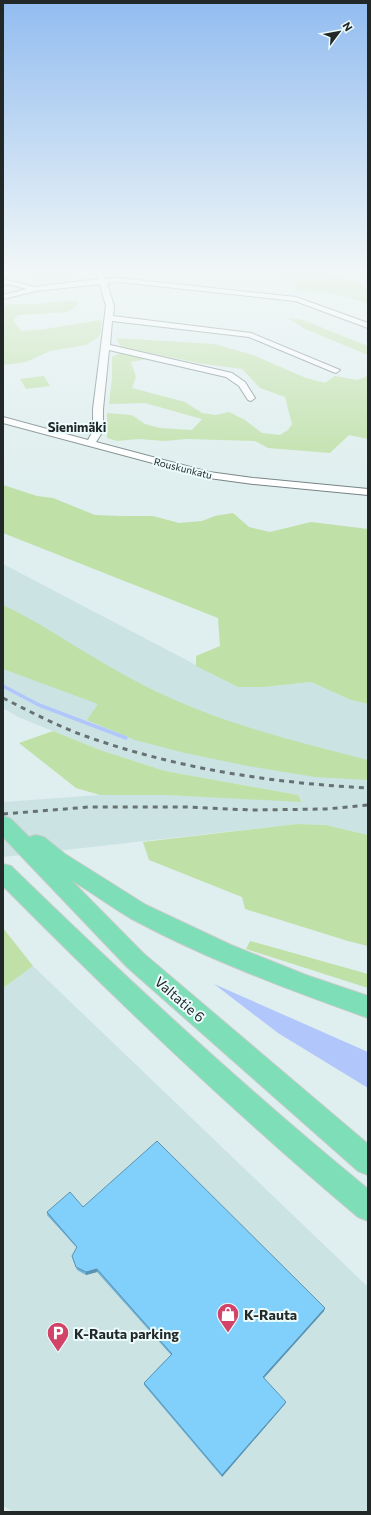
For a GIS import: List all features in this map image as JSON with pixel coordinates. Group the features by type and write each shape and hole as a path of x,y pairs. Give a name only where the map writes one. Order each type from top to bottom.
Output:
{"highway":[{"path":"3,818 57,860 138,912 222,952 298,983 368,1007"},
{"name":"Valtatie 6","path":"3,824 135,960 368,1162"},
{"path":"3,872 102,970 301,1153 368,1208"},
{"path":"301,1153 368,1223"}],"street":[{"path":"91,443 98,431 98,409 106,342"},
{"path":"267,342 336,370"},
{"path":"106,347 229,375 241,382 252,398"},
{"name":"Rouskunkatu","path":"3,420 209,475 253,481 368,492"}],"shaded area":[{"path":"3,564 238,687 263,687 311,682 351,700 368,704 368,835 326,825 297,824 3,857 3,802 100,795 166,795 302,801 298,795 165,771 100,750 18,717 3,708"},
{"path":"33,966 368,1287 368,1512 14,1512 3,1506 3,988"}],"green space":[{"path":"3,342 91,342 86,345 50,351 26,362 3,365"},
{"path":"118,342 177,342 215,344 253,355 306,378 325,383 335,376 357,380 368,376 368,439 349,435 330,453 268,448 255,441 187,439 165,441 139,439 117,441 107,438 107,413 132,415 145,424 160,428 192,430 202,419 145,403 109,404 112,378 112,357 120,353 148,359 131,362 136,377 132,388 185,402 202,413 216,415 229,412 245,420 262,433 280,435 288,430 292,424 285,397 260,388 242,369 198,363 121,347"},
{"path":"336,342 357,342 368,346 368,355"},
{"path":"44,376 50,386 26,389 20,379"},
{"path":"3,485 37,496 53,498 95,515 153,516 179,523 202,521 215,516 233,513 249,527 270,532 311,522 368,529 368,704 351,700 311,682 263,687 238,687 196,666 196,656 220,646 218,618 3,533"},
{"path":"3,605 21,614 125,676 170,698 225,720 253,729 368,760 368,780 315,777 248,766 185,753 135,740 87,720 98,704 3,669"},
{"path":"53,731 100,750 165,771 298,795 302,802 166,795 100,795 76,788 19,743"},
{"path":"297,824 326,825 368,835 368,946 245,909 242,897 149,860 143,842"},
{"path":"3,928 33,966 3,988"},
{"path":"250,941 368,974 368,988 246,949"}],"water":[{"path":"214,984 368,1052 368,1088 278,1033"}],"building":[{"name":"K-Rauta","path":"157,1141 325,1308 263,1377 286,1402 222,1475 144,1383 172,1354 97,1269 86,1272 76,1267 72,1256 77,1247 47,1212 70,1192 83,1207"}],"waterway":[{"path":"3,686 39,705 126,738"}],"railway":[{"path":"3,698 66,729 157,758 226,773 332,786 368,788"},
{"path":"3,814 89,807 186,807 251,810 326,809 368,805"}],"place":[{"name":"K-Rauta","path":"228,1334"},
{"name":"K-Rauta parking","path":"58,1352"}],"district":[{"name":"Sienimäki","path":"77,427"}]}
